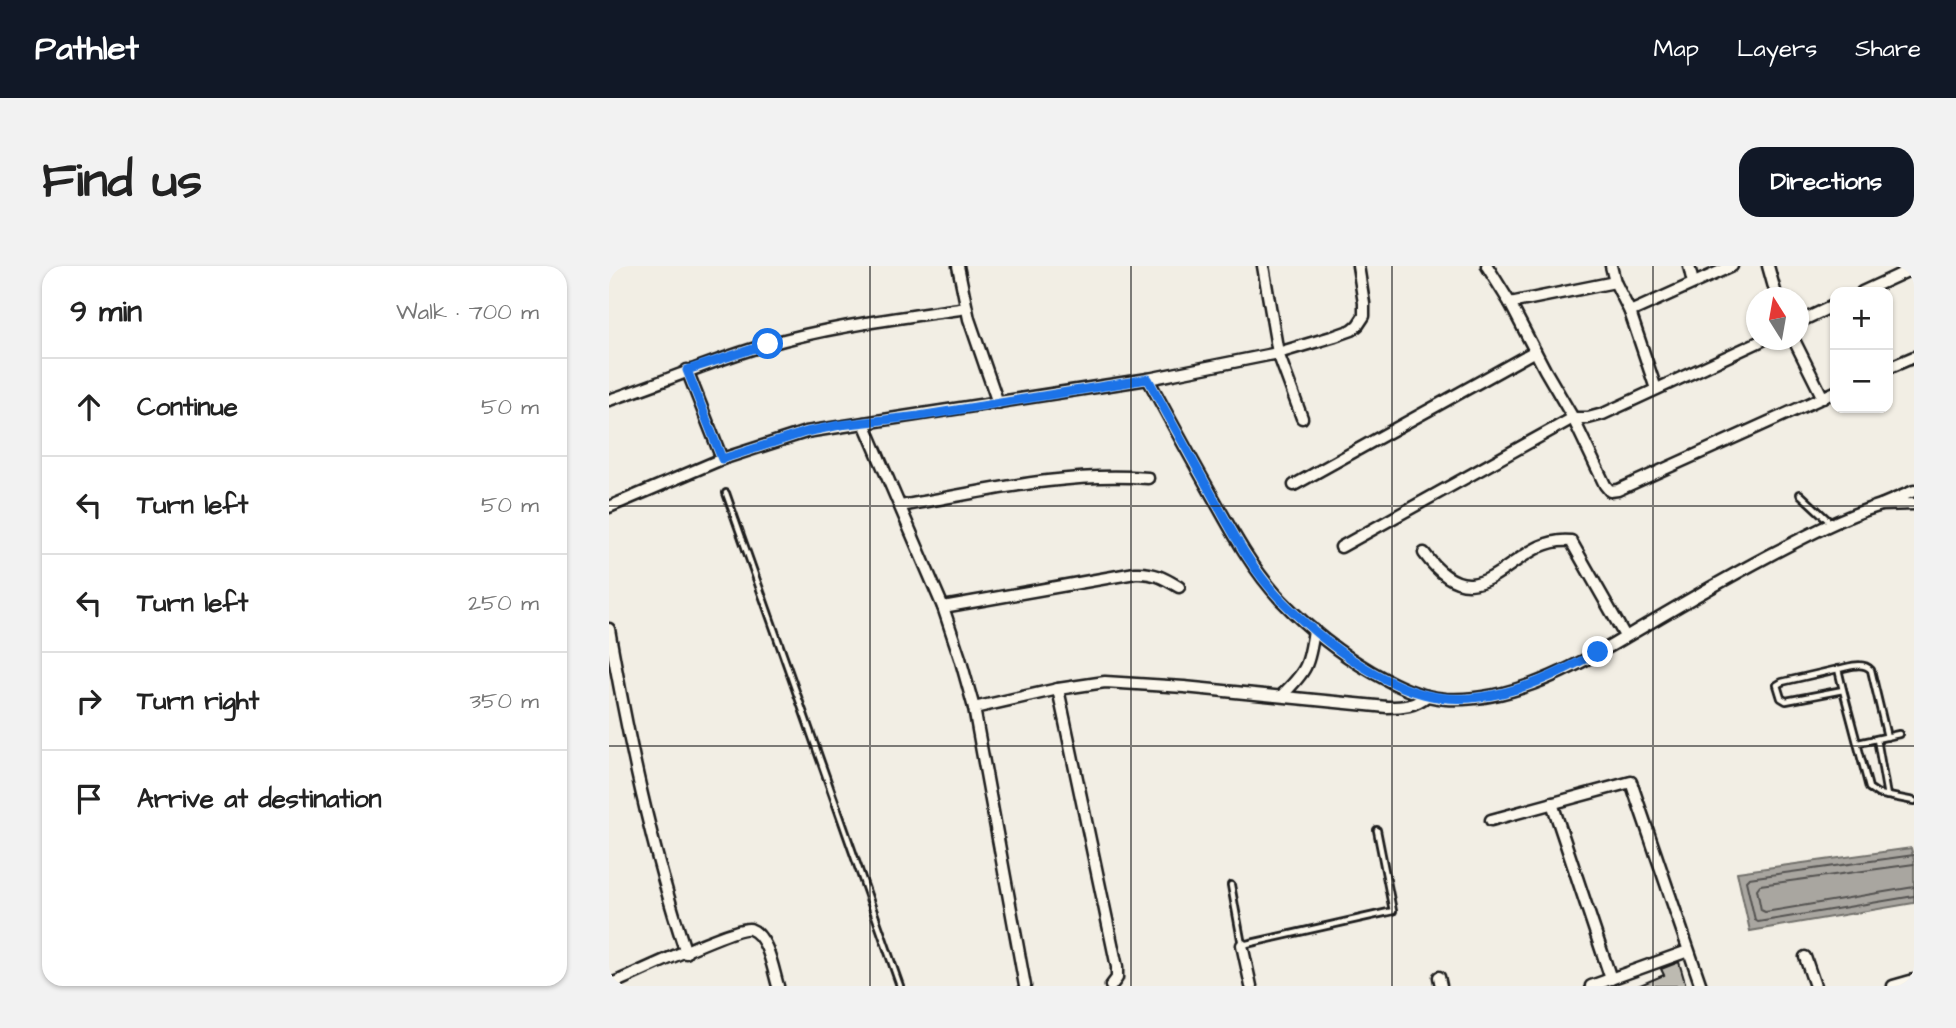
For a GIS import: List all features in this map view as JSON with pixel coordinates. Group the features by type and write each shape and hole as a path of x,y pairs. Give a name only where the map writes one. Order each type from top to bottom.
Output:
{"street":[{"path":"957,266 966,308 998,402"},
{"path":"1263,266 1277,353 1302,418"},
{"path":"609,507 722,459 806,432 1148,379 1277,353 1352,330 1364,316 1358,266"},
{"path":"1487,266 1573,418 1605,485 1613,491 1830,394"},
{"path":"1611,266 1656,389"},
{"path":"1689,266 1693,283"},
{"path":"1630,312 1732,266"},
{"path":"1768,266 1774,287"},
{"path":"1873,287 1914,268"},
{"path":"1510,303 1615,282"},
{"path":"1809,317 1830,307"},
{"path":"609,400 687,370 768,344 825,330 966,308"},
{"path":"1341,547 1573,418 1603,414 1746,348"},
{"path":"1799,350 1823,398"},
{"path":"1294,485 1535,351"},
{"path":"1893,367 1914,357"},
{"path":"687,370 722,459"},
{"path":"1148,379 1227,523 1253,564 1281,600 1352,661 1396,686 1445,699 1508,693 1555,675 1709,588 1832,524 1914,491"},
{"path":"864,423 943,607 974,708 1025,986"},
{"path":"901,506 1068,478 1114,475 1148,478"},
{"path":"1881,505 1914,504"},
{"path":"1424,553 1442,574 1465,586 1501,572 1546,544 1560,539 1571,541 1625,636"},
{"path":"943,607 1135,573 1159,575 1179,587"},
{"path":"609,629 612,668 658,857 686,953"},
{"path":"1281,696 1305,670 1310,659 1314,630"},
{"path":"974,708 1058,689 1105,682 1404,707 1427,696"},
{"path":"1058,689 1117,967 1117,978 1111,986"},
{"path":"1491,820 1631,782 1701,986"},
{"path":"1552,803 1611,979"},
{"path":"609,985 736,931 750,929 764,944 778,986"},
{"path":"1242,945 1251,986"},
{"path":"1591,986 1688,951"},
{"path":"1805,957 1815,986"},
{"path":"1893,986 1914,980"}],"lane":[{"path":"726,493 900,986"},
{"path":"1800,494 1832,524"},
{"path":"1843,690 1786,701 1781,698 1777,685 1864,665 1871,670 1887,737"},
{"path":"1838,669 1869,788 1878,794 1914,801"},
{"path":"1858,743 1899,734"},
{"path":"1877,739 1887,796"},
{"path":"1231,885 1242,945 1393,911 1377,830"}],"water":[{"path":"1911,848 1914,860 1914,903 1750,931 1737,872"}],"building":[{"path":"1679,962 1686,986 1638,986 1664,975 1661,969"}],"route":[{"path":"768,344 687,370 722,459 760,445 840,425 919,416 1148,379 1227,523 1253,564 1281,600 1352,661 1396,686 1419,694 1445,699 1477,698 1508,693 1555,675 1598,652"}]}
